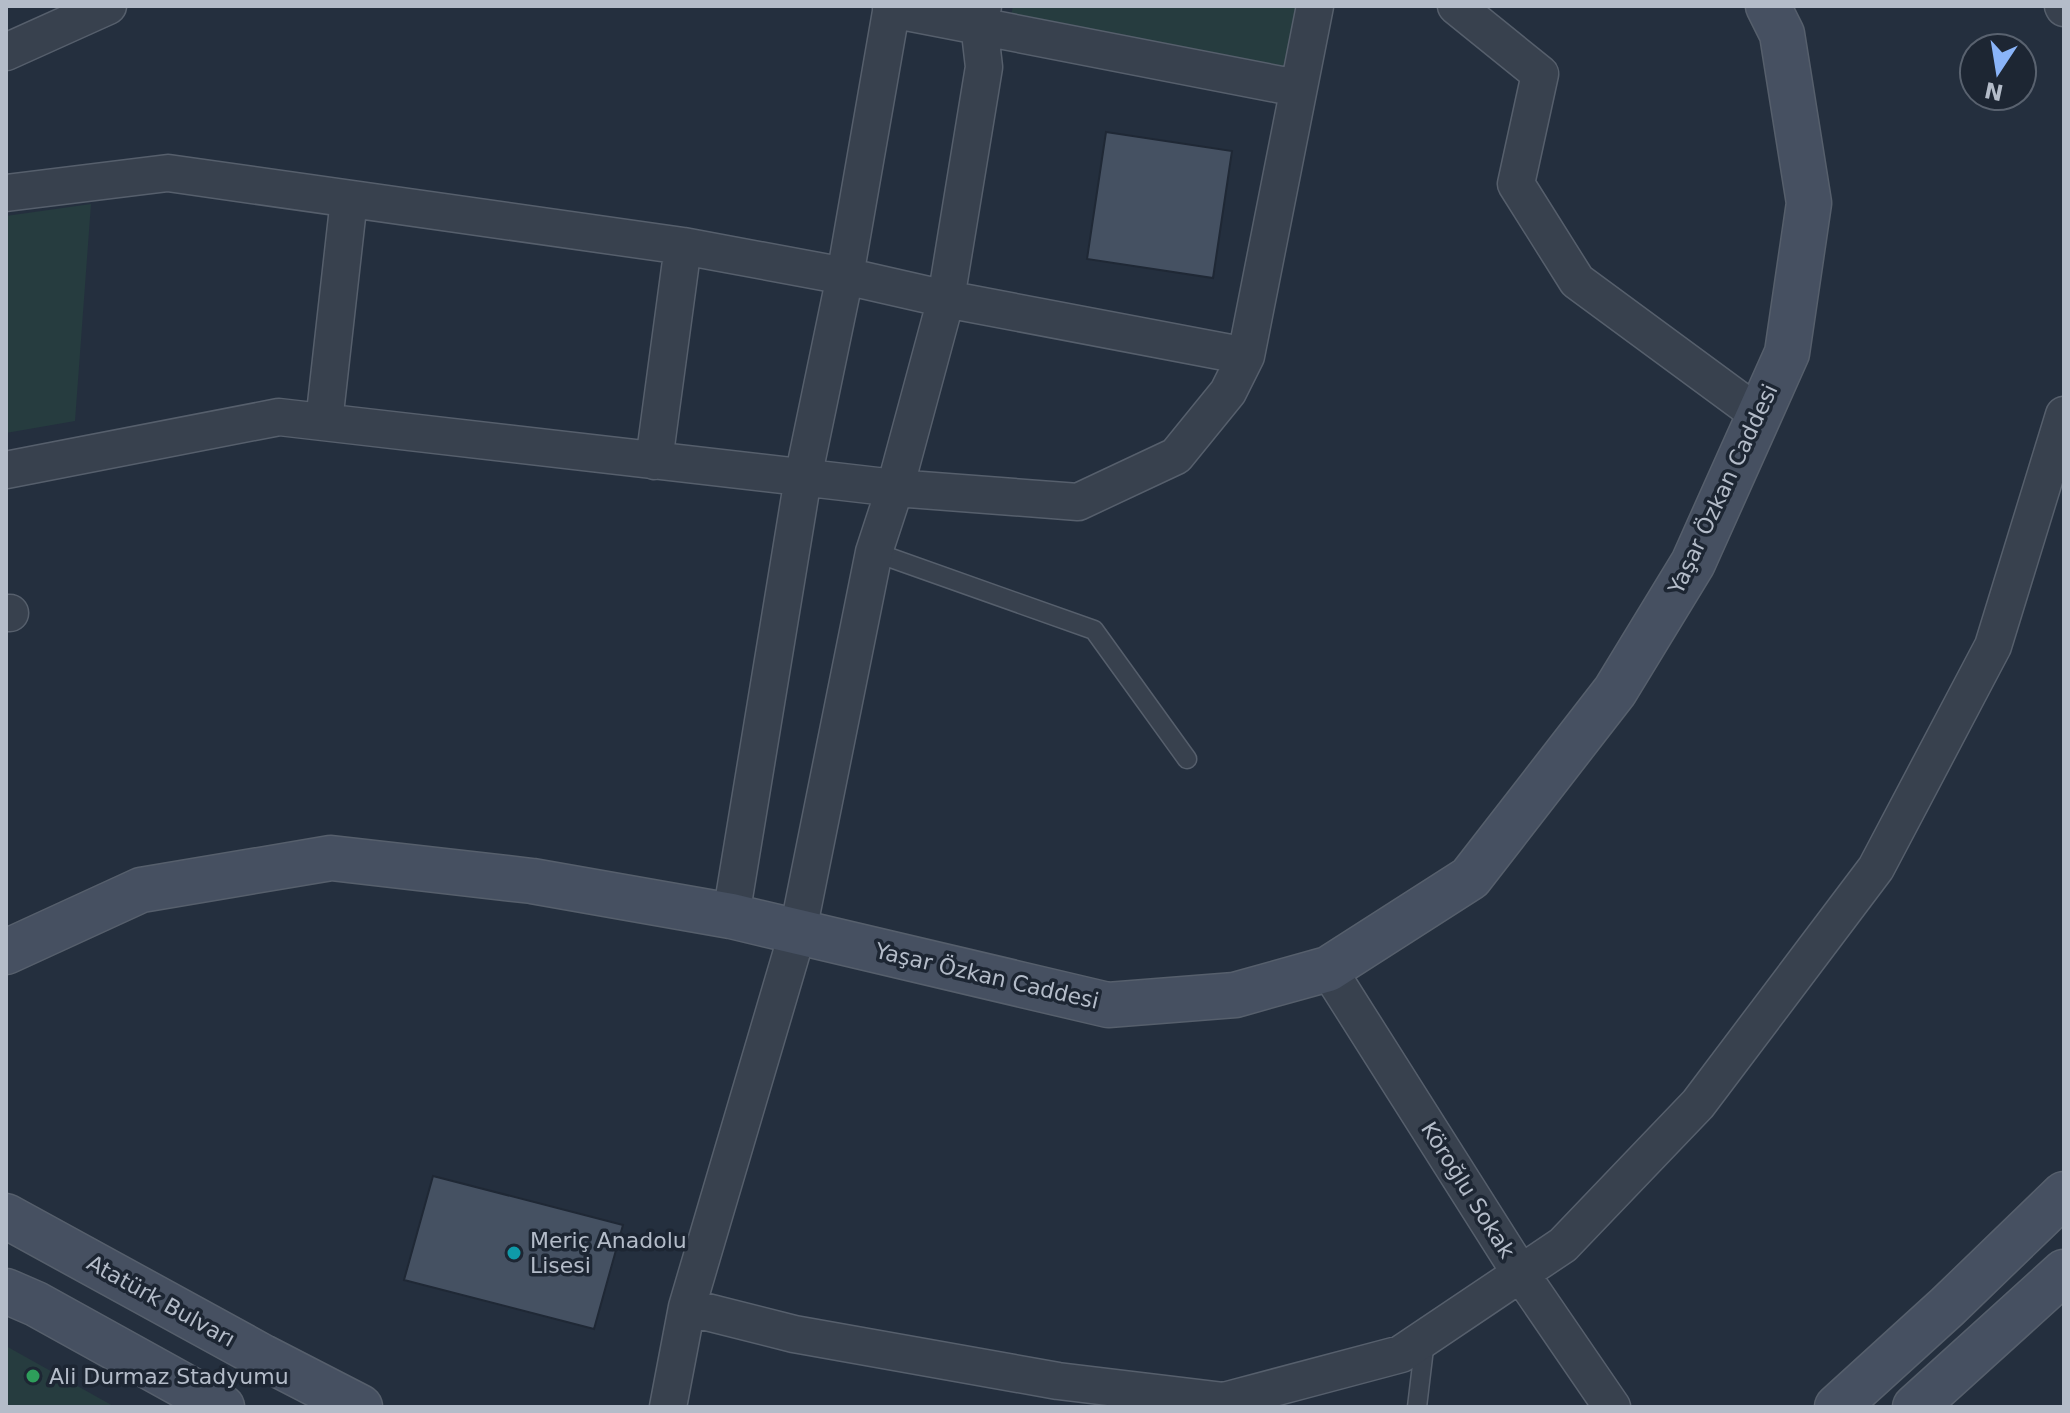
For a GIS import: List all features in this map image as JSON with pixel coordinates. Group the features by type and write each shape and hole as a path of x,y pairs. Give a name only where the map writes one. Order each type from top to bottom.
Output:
{"main road":[{"name":"Yaşar Özkan Caddesi","path":"6,952 141,890 331,858 532,881 731,916 1108,1005 1235,995 1328,969 1470,878 1615,691 1693,563 1787,353 1809,203 1782,34 1768,6"},
{"path":"1837,1407 2064,1194"},
{"name":"Atatürk Bulvarı","path":"6,1216 360,1407"},
{"path":"1915,1407 2064,1272"},
{"path":"6,1291 36,1304 222,1407"}],"street":[{"path":"6,52 108,6"},
{"path":"6,470 279,417 895,488 1078,502 1176,456 1228,392 1246,356 1315,6"},
{"path":"1456,6 1540,74 1516,184 1577,281 1759,415"},
{"path":"731,916 803,478 845,276 892,8 981,15 1297,88"},
{"path":"668,1407 687,1307 798,931 874,552 895,488 946,299 984,67 981,15"},
{"path":"6,193 168,173 683,246 1246,356"},
{"path":"324,422 349,199"},
{"path":"654,461 683,246"},
{"path":"687,1307 794,1334 1042,1378 1224,1401 1401,1354 1563,1245 1698,1104 1876,868 1993,646 2064,415"},
{"name":"Köroğlu Sokak","path":"1328,969 1521,1274 1612,1407"}],"lane":[{"path":"874,552 1094,630 1187,759"},
{"path":"1417,1407 1425,1337"}],"green space":[{"path":"1013,6 1303,6 1289,74 1011,16"},
{"path":"91,204 75,421 6,433 6,216"},
{"name":"Ali Durmaz Stadyumu","path":"6,1346 115,1407 6,1407"}],"building":[{"path":"1106,132 1232,151 1213,278 1087,259"},
{"name":"Meriç Anadolu Lisesi","path":"433,1176 623,1225 594,1329 404,1280"}],"place":[{"name":"Meriç Anadolu Lisesi","path":"514,1253"},
{"name":"Ali Durmaz Stadyumu","path":"33,1376"}]}
